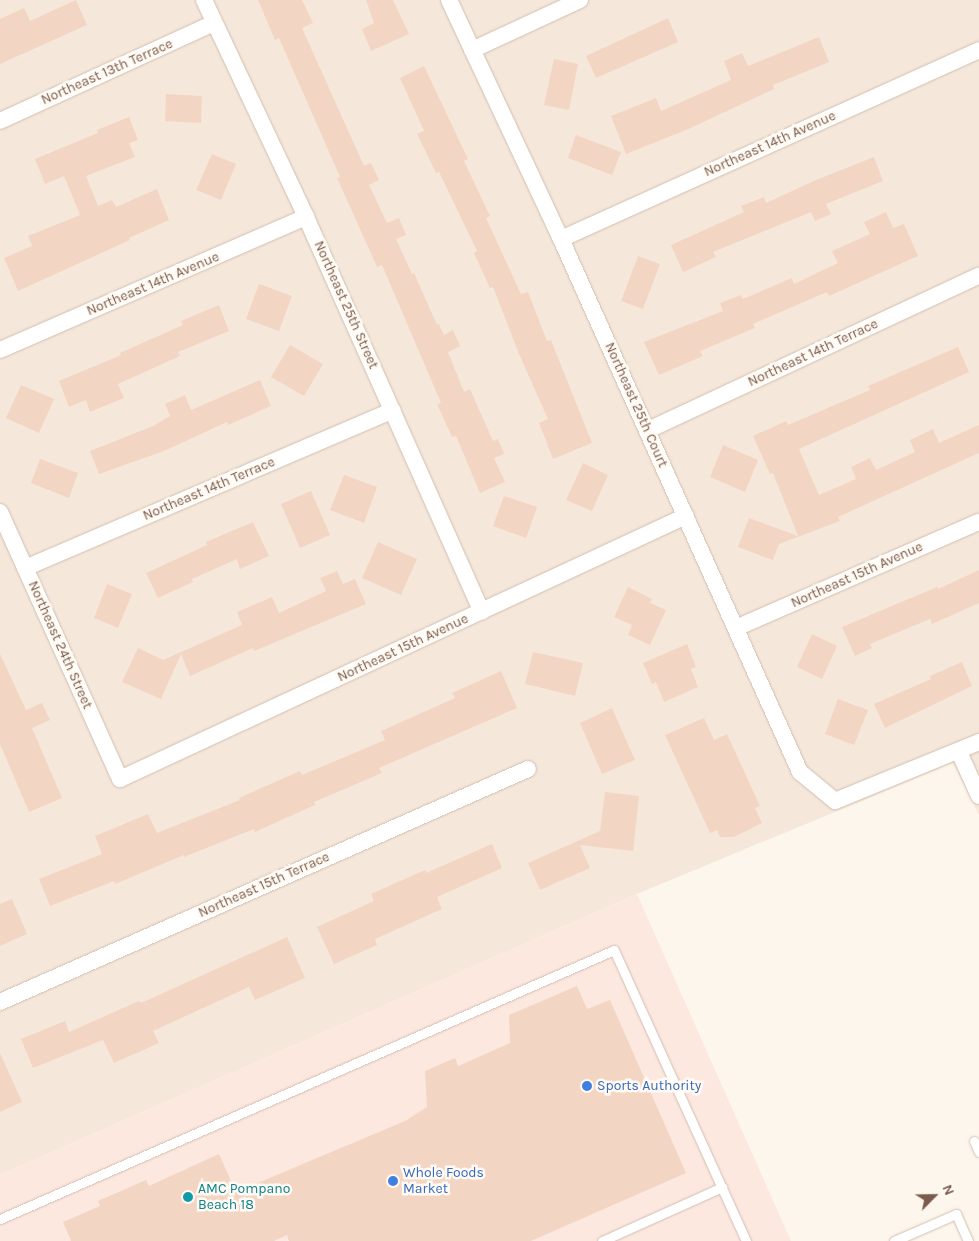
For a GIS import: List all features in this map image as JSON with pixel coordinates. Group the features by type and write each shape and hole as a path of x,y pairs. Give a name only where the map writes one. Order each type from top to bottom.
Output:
{"street":[{"name":"Northeast 25th Street","path":"204,0 306,217 482,612"},
{"name":"Northeast 25th Court","path":"449,0 648,430 800,772 835,800 958,752"},
{"path":"472,50 580,0"},
{"name":"Northeast 13th Terrace","path":"0,121 214,23"},
{"name":"Northeast 14th Avenue","path":"561,239 979,50"},
{"name":"Northeast 14th Avenue","path":"0,350 306,217"},
{"name":"Northeast 14th Terrace","path":"648,430 979,276"},
{"name":"Northeast 14th Terrace","path":"25,568 393,410"},
{"name":"Northeast 24th Street","path":"0,512 120,779"},
{"name":"Northeast 15th Avenue","path":"120,779 686,516"},
{"name":"Northeast 15th Avenue","path":"736,628 979,522"},
{"path":"979,742 958,752 979,796"},
{"name":"Northeast 15th Terrace","path":"0,1002 528,769"}],"lane":[{"path":"0,1219 614,950 746,1241"},
{"path":"974,1141 979,1152"},
{"path":"602,1241 722,1186"},
{"path":"895,1241 956,1214 968,1241"}],"shaded area":[{"path":"0,0 979,0 979,815 953,763 637,894 0,1175"},
{"path":"637,894 791,1241 0,1241 0,1175"}],"building":[{"path":"76,0 87,25 0,64 0,19 24,8 30,21"},
{"path":"258,0 302,0 313,23 302,28 364,166 371,163 379,180 369,185 387,223 399,218 406,235 396,239 412,274 414,273 437,325 439,324 444,335 453,330 460,346 448,352 464,392 470,389 493,441 498,439 504,454 494,458 505,482 480,493 456,436 452,437 437,404 441,403 382,265 377,267 337,178 340,177 279,38 275,40"},
{"path":"366,0 393,0 409,34 371,51 362,29 374,23"},
{"path":"668,18 678,42 596,78 586,56"},
{"path":"819,37 829,62 773,85 774,89 686,130 626,154 611,116 656,98 661,111 731,80 724,61 742,53 748,66"},
{"path":"554,59 578,64 569,110 544,105"},
{"path":"424,66 468,159 464,161 490,216 486,218 521,294 528,292 547,341 551,340 592,443 553,459 539,423 548,419 519,354 493,287 490,288 474,253 477,251 439,172 436,173 417,134 424,131 400,78"},
{"path":"166,94 202,96 201,123 165,121"},
{"path":"129,117 138,140 129,143 135,157 86,176 98,206 112,200 116,207 157,189 169,220 129,238 130,240 18,291 4,258 32,246 28,236 80,215 64,176 45,184 35,159 98,133 97,130"},
{"path":"576,135 621,152 612,175 568,158"},
{"path":"212,154 236,164 221,200 196,190"},
{"path":"874,157 883,181 826,204 831,214 815,221 811,212 713,252 716,257 683,272 671,245 744,212 741,206 764,197 766,203 816,180"},
{"path":"886,212 893,228 904,224 918,256 829,296 827,292 753,324 755,328 700,351 703,356 659,375 644,342 723,311 720,303 741,295 743,299 792,278 794,284 838,263 832,251 870,234 864,222"},
{"path":"638,256 660,264 643,309 621,301"},
{"path":"259,284 292,296 279,331 246,319"},
{"path":"219,305 229,331 178,352 180,356 118,384 124,398 90,412 86,400 69,407 59,381 121,355 120,353 183,325 181,321"},
{"path":"290,345 323,364 304,396 271,377"},
{"path":"958,347 969,372 799,449 819,495 856,479 851,467 870,458 876,470 915,452 910,440 933,429 939,443 979,425 979,453 838,517 840,521 779,544 773,560 738,547 749,518 798,536 773,473 770,474 753,436 786,421 788,425 870,390 868,386"},
{"path":"260,380 271,406 228,425 227,422 164,451 99,474 90,451 153,426 170,416 165,404 185,395 191,410"},
{"path":"21,385 54,399 39,433 6,418"},
{"path":"723,445 758,460 745,492 710,477"},
{"path":"40,459 78,473 69,498 31,483"},
{"path":"583,463 608,475 592,511 566,500"},
{"path":"344,475 377,487 364,523 330,510"},
{"path":"311,491 330,535 300,548 281,504"},
{"path":"504,496 537,507 526,538 493,526"},
{"path":"253,522 269,556 240,569 237,559 192,579 193,582 158,598 146,573 207,545 206,542"},
{"path":"378,542 417,559 401,595 362,578"},
{"path":"979,570 979,603 932,624 930,619 870,644 872,648 855,656 842,627 937,587 938,589"},
{"path":"337,571 343,584 355,579 366,604 254,651 253,648 190,676 181,654 161,699 122,682 138,648 163,660 242,625 237,612 272,597 279,613 326,591 320,578"},
{"path":"107,584 132,594 118,628 94,618"},
{"path":"628,587 652,599 650,603 666,610 650,645 628,635 632,625 614,617"},
{"path":"812,634 837,646 822,679 797,667"},
{"path":"687,644 696,667 691,669 698,687 664,702 656,682 652,684 643,663"},
{"path":"533,652 583,663 575,696 525,684"},
{"path":"0,654 26,710 42,703 50,720 32,728 62,798 29,812 0,744"},
{"path":"962,662 972,686 885,728 874,704 931,679 930,676"},
{"path":"501,671 517,708 379,768 382,773 314,802 315,805 255,832 254,829 184,857 184,855 115,884 114,881 50,906 39,879 102,854 95,836 148,814 157,833 240,800 239,798 300,771 302,775 385,740 381,731 455,698 452,693"},
{"path":"838,699 868,710 854,745 825,734"},
{"path":"612,708 635,760 602,774 580,723"},
{"path":"704,718 714,740 727,734 760,806 755,808 762,823 734,837 720,837 717,830 710,833 665,735"},
{"path":"605,792 639,796 633,851 580,845 590,868 540,890 528,863 600,831"},
{"path":"492,844 502,868 437,897 442,909 375,939 377,945 334,964 317,927 374,901 371,894 425,870 426,873"},
{"path":"12,899 27,934 0,946 0,904"},
{"path":"287,937 305,978 255,1000 249,987 153,1031 159,1043 114,1063 103,1040 33,1068 21,1039 65,1021 69,1032 139,1001 141,1003"},
{"path":"577,986 587,1009 610,1000 686,1173 531,1241 289,1241 287,1235 274,1241 71,1241 63,1222 100,1206 98,1201 146,1180 149,1186 219,1154 236,1192 405,1121 427,1107 425,1071 455,1058 458,1066 510,1043 509,1015"},
{"path":"0,1053 22,1102 0,1112"}],"place":[{"name":"Sports Authority","path":"587,1086"},
{"name":"Whole Foods Market","path":"393,1181"},
{"name":"AMC Pompano Beach 18","path":"188,1197"}]}
